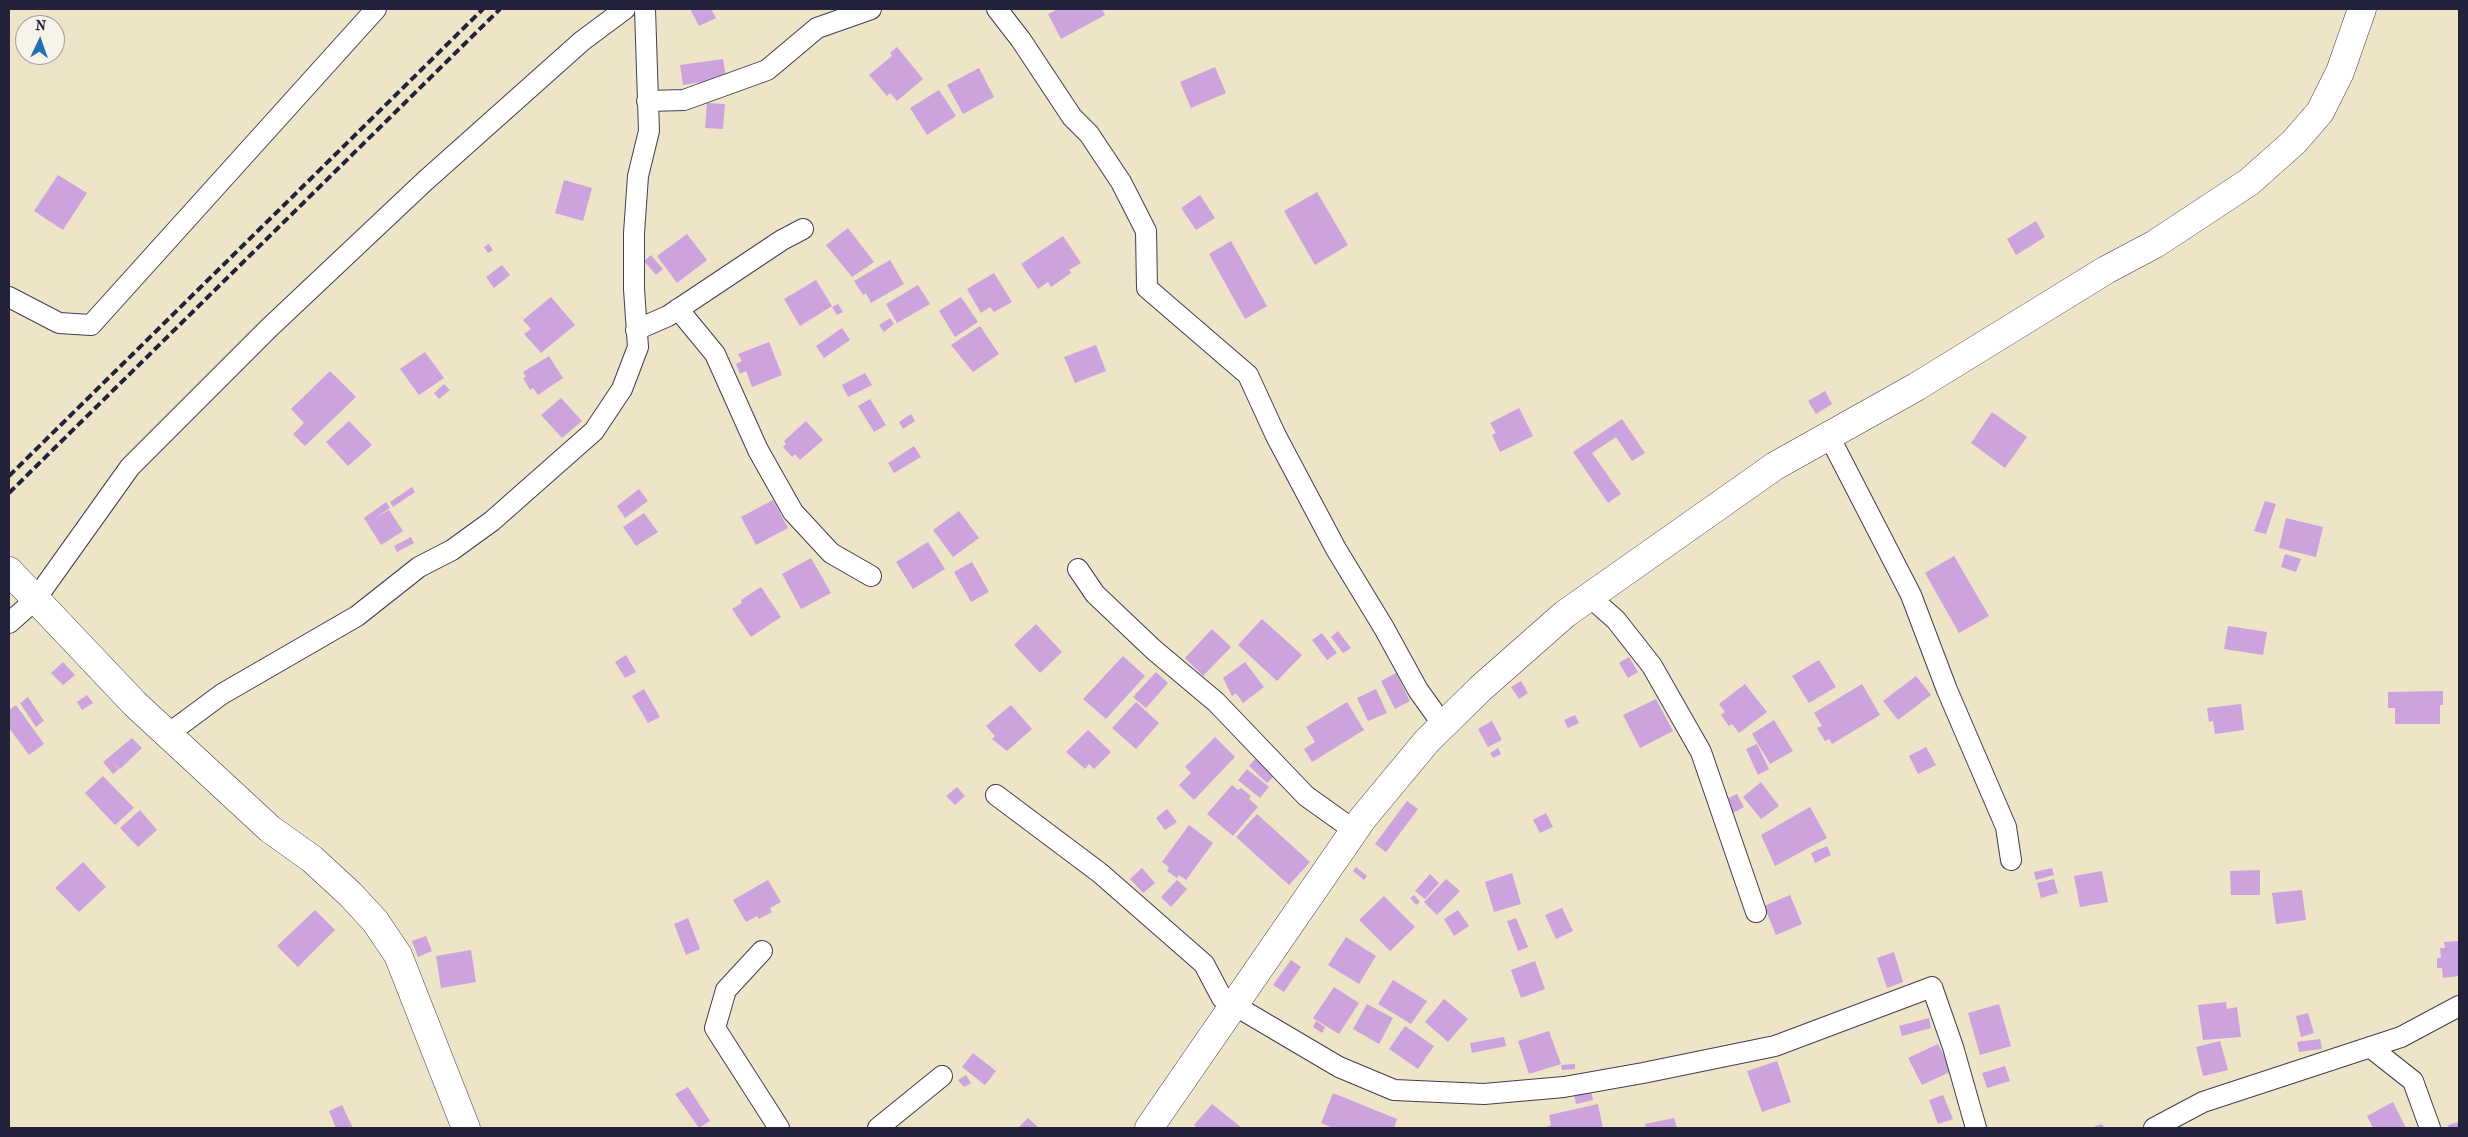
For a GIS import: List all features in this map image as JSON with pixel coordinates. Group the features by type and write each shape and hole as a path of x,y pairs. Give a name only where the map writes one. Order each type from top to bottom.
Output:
{"street":[{"path":"9,297 59,323 91,325 376,9"},
{"path":"9,623 35,600 137,460 269,328 425,182 582,40 625,9"},
{"path":"168,734 222,694 358,616 420,567 452,550 492,521 594,431 622,389 638,347 634,233 638,176 650,131 645,9"},
{"path":"648,101 684,100 767,70 817,28 871,9"},
{"path":"997,9 1022,40 1072,117 1089,134 1121,182 1146,230 1147,288 1248,375 1276,436 1336,549 1384,628 1418,690 1443,724"},
{"path":"1149,1128 1355,831 1399,773 1443,724 1534,641 1590,597 1776,466 1916,387 2106,270 2155,244 2249,182 2294,142 2320,112 2340,72 2362,9"},
{"path":"636,330 678,309 782,240 803,229"},
{"path":"678,309 715,354 758,450 793,512 831,553 872,576"},
{"path":"1830,436 1910,595 1947,690 2006,826 2011,860"},
{"path":"1078,569 1095,594 1154,650 1216,702 1306,796 1355,831"},
{"path":"9,571 135,704 270,829 312,859 350,894 375,921 398,955 466,1128"},
{"path":"1590,597 1616,620 1652,666 1701,752 1756,912"},
{"path":"996,795 1100,873 1197,957 1204,964 1222,998 1339,1067 1394,1090 1484,1094 1564,1087 1775,1046 1932,987 1953,1047 1976,1128"},
{"path":"762,951 726,990 715,1028 779,1128"},
{"path":"2154,1128 2203,1102 2401,1037 2459,1006"},
{"path":"2370,1047 2414,1081 2430,1128"},
{"path":"878,1128 942,1076"}],"building":[{"path":"690,9 711,9 716,18 699,26"},
{"path":"1058,9 1102,9 1105,15 1061,39 1048,14"},
{"path":"897,47 923,79 897,101 890,93 887,96 869,75 892,56 890,53"},
{"path":"723,59 726,78 683,85 680,65"},
{"path":"1215,67 1226,93 1191,108 1180,82"},
{"path":"979,68 994,97 963,114 947,85"},
{"path":"939,90 956,116 927,135 910,108"},
{"path":"707,103 725,104 723,129 705,128"},
{"path":"58,175 87,193 63,230 34,211"},
{"path":"564,180 592,188 583,221 555,213"},
{"path":"1317,192 1348,245 1315,265 1284,211"},
{"path":"1200,195 1215,218 1196,230 1181,208"},
{"path":"2036,221 2045,237 2016,255 2007,239"},
{"path":"848,228 874,262 852,277 826,245"},
{"path":"687,234 707,260 677,283 657,256"},
{"path":"1063,236 1081,263 1069,270 1071,273 1051,287 1048,282 1038,289 1021,264"},
{"path":"1231,241 1267,306 1245,319 1209,254"},
{"path":"489,244 493,250 488,253 484,247"},
{"path":"651,255 663,269 656,275 644,261"},
{"path":"890,260 904,284 871,303 866,293 863,295 854,281"},
{"path":"502,265 510,275 494,288 486,277"},
{"path":"994,273 1012,302 994,312 990,307 981,313 967,289"},
{"path":"816,280 832,306 800,326 784,299"},
{"path":"918,285 930,304 897,323 886,304"},
{"path":"551,297 575,325 541,353 524,334 531,329 523,320"},
{"path":"961,297 978,322 955,337 939,311"},
{"path":"838,304 843,312 837,315 832,307"},
{"path":"890,318 894,324 884,332 879,325"},
{"path":"980,326 999,354 973,372 951,345"},
{"path":"842,328 850,340 824,358 816,346"},
{"path":"769,342 782,375 752,387 746,371 740,374 736,364 742,361 738,354"},
{"path":"1096,345 1106,371 1075,383 1064,357"},
{"path":"425,352 444,378 419,395 400,369"},
{"path":"549,356 563,378 538,395 533,388 530,390 523,378 526,377 523,372"},
{"path":"330,371 356,397 305,446 293,434 304,423 291,409"},
{"path":"865,373 872,385 848,397 842,385"},
{"path":"444,384 450,390 439,399 434,393"},
{"path":"1825,391 1832,404 1816,414 1808,401"},
{"path":"561,398 582,421 562,438 541,415"},
{"path":"870,399 886,425 874,432 858,406"},
{"path":"1519,408 1533,436 1500,452 1492,435 1496,433 1490,423"},
{"path":"1992,412 2027,437 2005,468 1971,443"},
{"path":"911,414 915,421 903,429 899,422"},
{"path":"1622,419 1645,453 1632,461 1616,437 1592,453 1621,494 1608,503 1573,452"},
{"path":"349,421 372,445 348,466 326,442"},
{"path":"806,421 823,440 800,460 795,454 792,457 783,447 786,444 784,441"},
{"path":"914,446 921,457 894,473 888,463"},
{"path":"412,487 415,492 393,507 390,502"},
{"path":"639,489 648,501 625,518 617,506"},
{"path":"773,500 788,528 756,545 741,517"},
{"path":"2265,501 2276,504 2266,534 2254,531"},
{"path":"386,502 390,508 374,519 389,510 403,531 381,545 364,518"},
{"path":"959,511 979,538 953,557 933,530"},
{"path":"644,513 658,532 636,546 623,527"},
{"path":"2286,518 2323,527 2316,557 2279,548"},
{"path":"411,537 414,543 397,552 394,546"},
{"path":"928,542 945,569 913,589 896,562"},
{"path":"2285,554 2301,559 2296,572 2281,567"},
{"path":"1954,556 1989,616 1959,633 1925,573"},
{"path":"811,558 831,593 801,609 782,574"},
{"path":"972,562 989,592 971,602 954,572"},
{"path":"761,587 781,617 751,637 732,609 742,603 741,600"},
{"path":"1262,619 1302,655 1277,681 1238,645"},
{"path":"1036,624 1062,652 1040,673 1014,645"},
{"path":"2228,626 2267,632 2263,655 2224,649"},
{"path":"1212,629 1231,647 1203,676 1185,658"},
{"path":"1338,631 1351,648 1343,653 1331,637"},
{"path":"1322,633 1337,653 1327,660 1312,640"},
{"path":"626,655 636,672 625,678 615,662"},
{"path":"1123,656 1145,676 1106,719 1083,699"},
{"path":"1629,657 1638,672 1628,678 1619,663"},
{"path":"1819,660 1836,687 1809,703 1792,676"},
{"path":"63,662 75,675 63,685 51,673"},
{"path":"1245,662 1264,687 1243,703 1236,693 1232,696 1223,678"},
{"path":"1156,672 1168,683 1146,708 1133,697"},
{"path":"1396,673 1410,701 1395,709 1381,681"},
{"path":"1916,676 1931,695 1898,720 1883,701"},
{"path":"1521,681 1528,693 1519,699 1511,687"},
{"path":"1745,684 1767,712 1739,733 1732,724 1729,726 1721,715 1725,712 1719,704"},
{"path":"1862,684 1880,715 1832,744 1829,739 1825,741 1817,728 1822,726 1814,713"},
{"path":"644,689 660,717 648,723 632,696"},
{"path":"1376,689 1387,713 1368,721 1357,698"},
{"path":"2443,691 2443,705 2440,705 2440,724 2395,724 2395,708 2388,708 2388,692"},
{"path":"87,695 93,703 82,710 77,702"},
{"path":"28,697 44,721 36,727 20,703"},
{"path":"1656,699 1673,731 1640,748 1623,715"},
{"path":"1136,702 1159,723 1136,749 1112,728"},
{"path":"1347,702 1364,730 1312,762 1304,749 1315,742 1306,727"},
{"path":"2241,704 2244,730 2215,734 2213,721 2209,722 2207,708"},
{"path":"16,705 44,744 29,755 9,728 9,710"},
{"path":"1011,705 1032,729 1007,751 992,739 995,736 986,726"},
{"path":"1575,715 1579,723 1568,728 1564,720"},
{"path":"1774,720 1793,751 1770,764 1752,734"},
{"path":"1492,721 1502,740 1488,747 1478,729"},
{"path":"1088,730 1111,752 1094,769 1089,764 1085,769 1066,752"},
{"path":"1215,737 1235,757 1194,800 1179,785 1191,773 1185,767"},
{"path":"132,738 142,748 120,769 113,763 119,769 113,774 103,762"},
{"path":"1757,744 1769,769 1758,775 1746,749"},
{"path":"1926,747 1936,765 1918,774 1909,756"},
{"path":"1498,748 1501,754 1493,758 1490,753"},
{"path":"1258,756 1277,773 1267,783 1249,766"},
{"path":"1247,769 1269,787 1260,798 1238,780"},
{"path":"103,776 134,808 115,825 85,793"},
{"path":"1761,782 1779,806 1761,819 1743,797"},
{"path":"1232,785 1238,790 1241,788 1251,796 1249,799 1258,807 1233,836 1207,814"},
{"path":"957,787 965,796 955,805 946,796"},
{"path":"1737,794 1744,807 1733,813 1726,799"},
{"path":"1407,801 1418,809 1386,852 1375,844"},
{"path":"1810,807 1827,838 1775,866 1761,835"},
{"path":"1167,809 1177,822 1165,830 1156,818"},
{"path":"140,810 157,830 138,847 120,828"},
{"path":"1546,813 1553,827 1540,833 1533,820"},
{"path":"1257,814 1310,862 1289,885 1236,837"},
{"path":"1189,825 1213,843 1186,880 1179,875 1177,878 1167,871 1169,867 1162,862"},
{"path":"1827,846 1831,855 1815,863 1811,853"},
{"path":"83,862 106,887 79,912 55,888"},
{"path":"1356,867 1367,876 1364,880 1353,871"},
{"path":"1142,868 1155,883 1143,893 1130,879"},
{"path":"2052,868 2054,875 2036,880 2034,872"},
{"path":"2260,870 2260,895 2231,895 2230,871"},
{"path":"2102,871 2108,902 2080,907 2074,876"},
{"path":"1512,873 1521,904 1494,912 1485,882"},
{"path":"1430,874 1439,883 1425,899 1415,891"},
{"path":"1446,879 1460,891 1437,915 1424,902"},
{"path":"2054,879 2058,893 2041,898 2037,883"},
{"path":"768,880 781,902 770,908 772,912 759,919 757,916 746,922 733,900"},
{"path":"1177,880 1187,889 1171,907 1161,897"},
{"path":"2302,890 2306,920 2276,924 2272,893"},
{"path":"1414,895 1420,902 1416,905 1410,898"},
{"path":"1790,895 1802,924 1776,935 1764,906"},
{"path":"1384,896 1415,927 1390,951 1359,920"},
{"path":"1562,908 1573,931 1556,939 1545,915"},
{"path":"315,910 335,930 298,967 277,946"},
{"path":"1458,910 1469,926 1454,936 1444,919"},
{"path":"688,918 700,949 686,955 674,924"},
{"path":"1516,918 1528,947 1518,951 1507,921"},
{"path":"426,936 432,951 418,957 412,941"},
{"path":"1346,937 1376,956 1359,984 1328,965"},
{"path":"2459,941 2459,976 2443,978 2442,968 2437,968 2437,958 2441,958 2440,948 2445,948 2444,942"},
{"path":"471,950 476,982 441,988 436,956"},
{"path":"1894,952 1903,982 1887,988 1877,958"},
{"path":"1291,960 1301,967 1284,992 1273,985"},
{"path":"1535,961 1545,989 1521,998 1511,970"},
{"path":"1393,980 1427,1001 1411,1024 1378,1004"},
{"path":"1334,987 1359,1003 1339,1034 1313,1018"},
{"path":"1444,999 1468,1019 1448,1042 1425,1022"},
{"path":"2226,1002 2227,1009 2237,1007 2241,1037 2203,1040 2198,1005"},
{"path":"1367,1004 1393,1018 1379,1044 1353,1029"},
{"path":"1999,1004 2011,1046 1980,1055 1968,1013"},
{"path":"2308,1013 2314,1033 2301,1037 2296,1016"},
{"path":"1929,1018 1931,1028 1902,1036 1899,1026"},
{"path":"1316,1021 1325,1027 1322,1033 1313,1027"},
{"path":"1405,1026 1434,1046 1418,1069 1389,1049"},
{"path":"1549,1031 1561,1064 1529,1074 1518,1041"},
{"path":"1504,1037 1506,1046 1472,1053 1470,1043"},
{"path":"2320,1039 2322,1049 2299,1052 2297,1042"},
{"path":"2220,1041 2228,1070 2203,1076 2196,1047"},
{"path":"1938,1044 1952,1071 1922,1085 1908,1058"},
{"path":"973,1053 996,1071 985,1085 962,1067"},
{"path":"1777,1061 1791,1102 1762,1112 1747,1071"},
{"path":"1575,1064 1575,1069 1562,1070 1561,1065"},
{"path":"2005,1066 2010,1081 1987,1088 1982,1073"},
{"path":"966,1075 971,1083 964,1087 958,1080"},
{"path":"1590,1086 1593,1100 1576,1104 1573,1090"},
{"path":"688,1087 710,1121 699,1128 675,1094"},
{"path":"1333,1093 1397,1119 1394,1128 1333,1128 1321,1123"},
{"path":"1943,1095 1953,1119 1938,1124 1929,1100"},
{"path":"2393,1102 2406,1128 2373,1128 2367,1116"},
{"path":"1212,1104 1242,1128 1197,1128 1194,1125"},
{"path":"1598,1104 1603,1128 1543,1128 1551,1125 1549,1115"},
{"path":"342,1105 353,1128 336,1128 329,1111"},
{"path":"1028,1118 1039,1128 1018,1128"},
{"path":"1674,1118 1677,1128 1646,1128 1645,1124"},
{"path":"2459,1122 2459,1128 2449,1128 2448,1125"},
{"path":"2102,1124 2104,1128 2090,1128"}],"railway":[{"path":"9,476 483,9"},
{"path":"9,493 500,9"}]}
